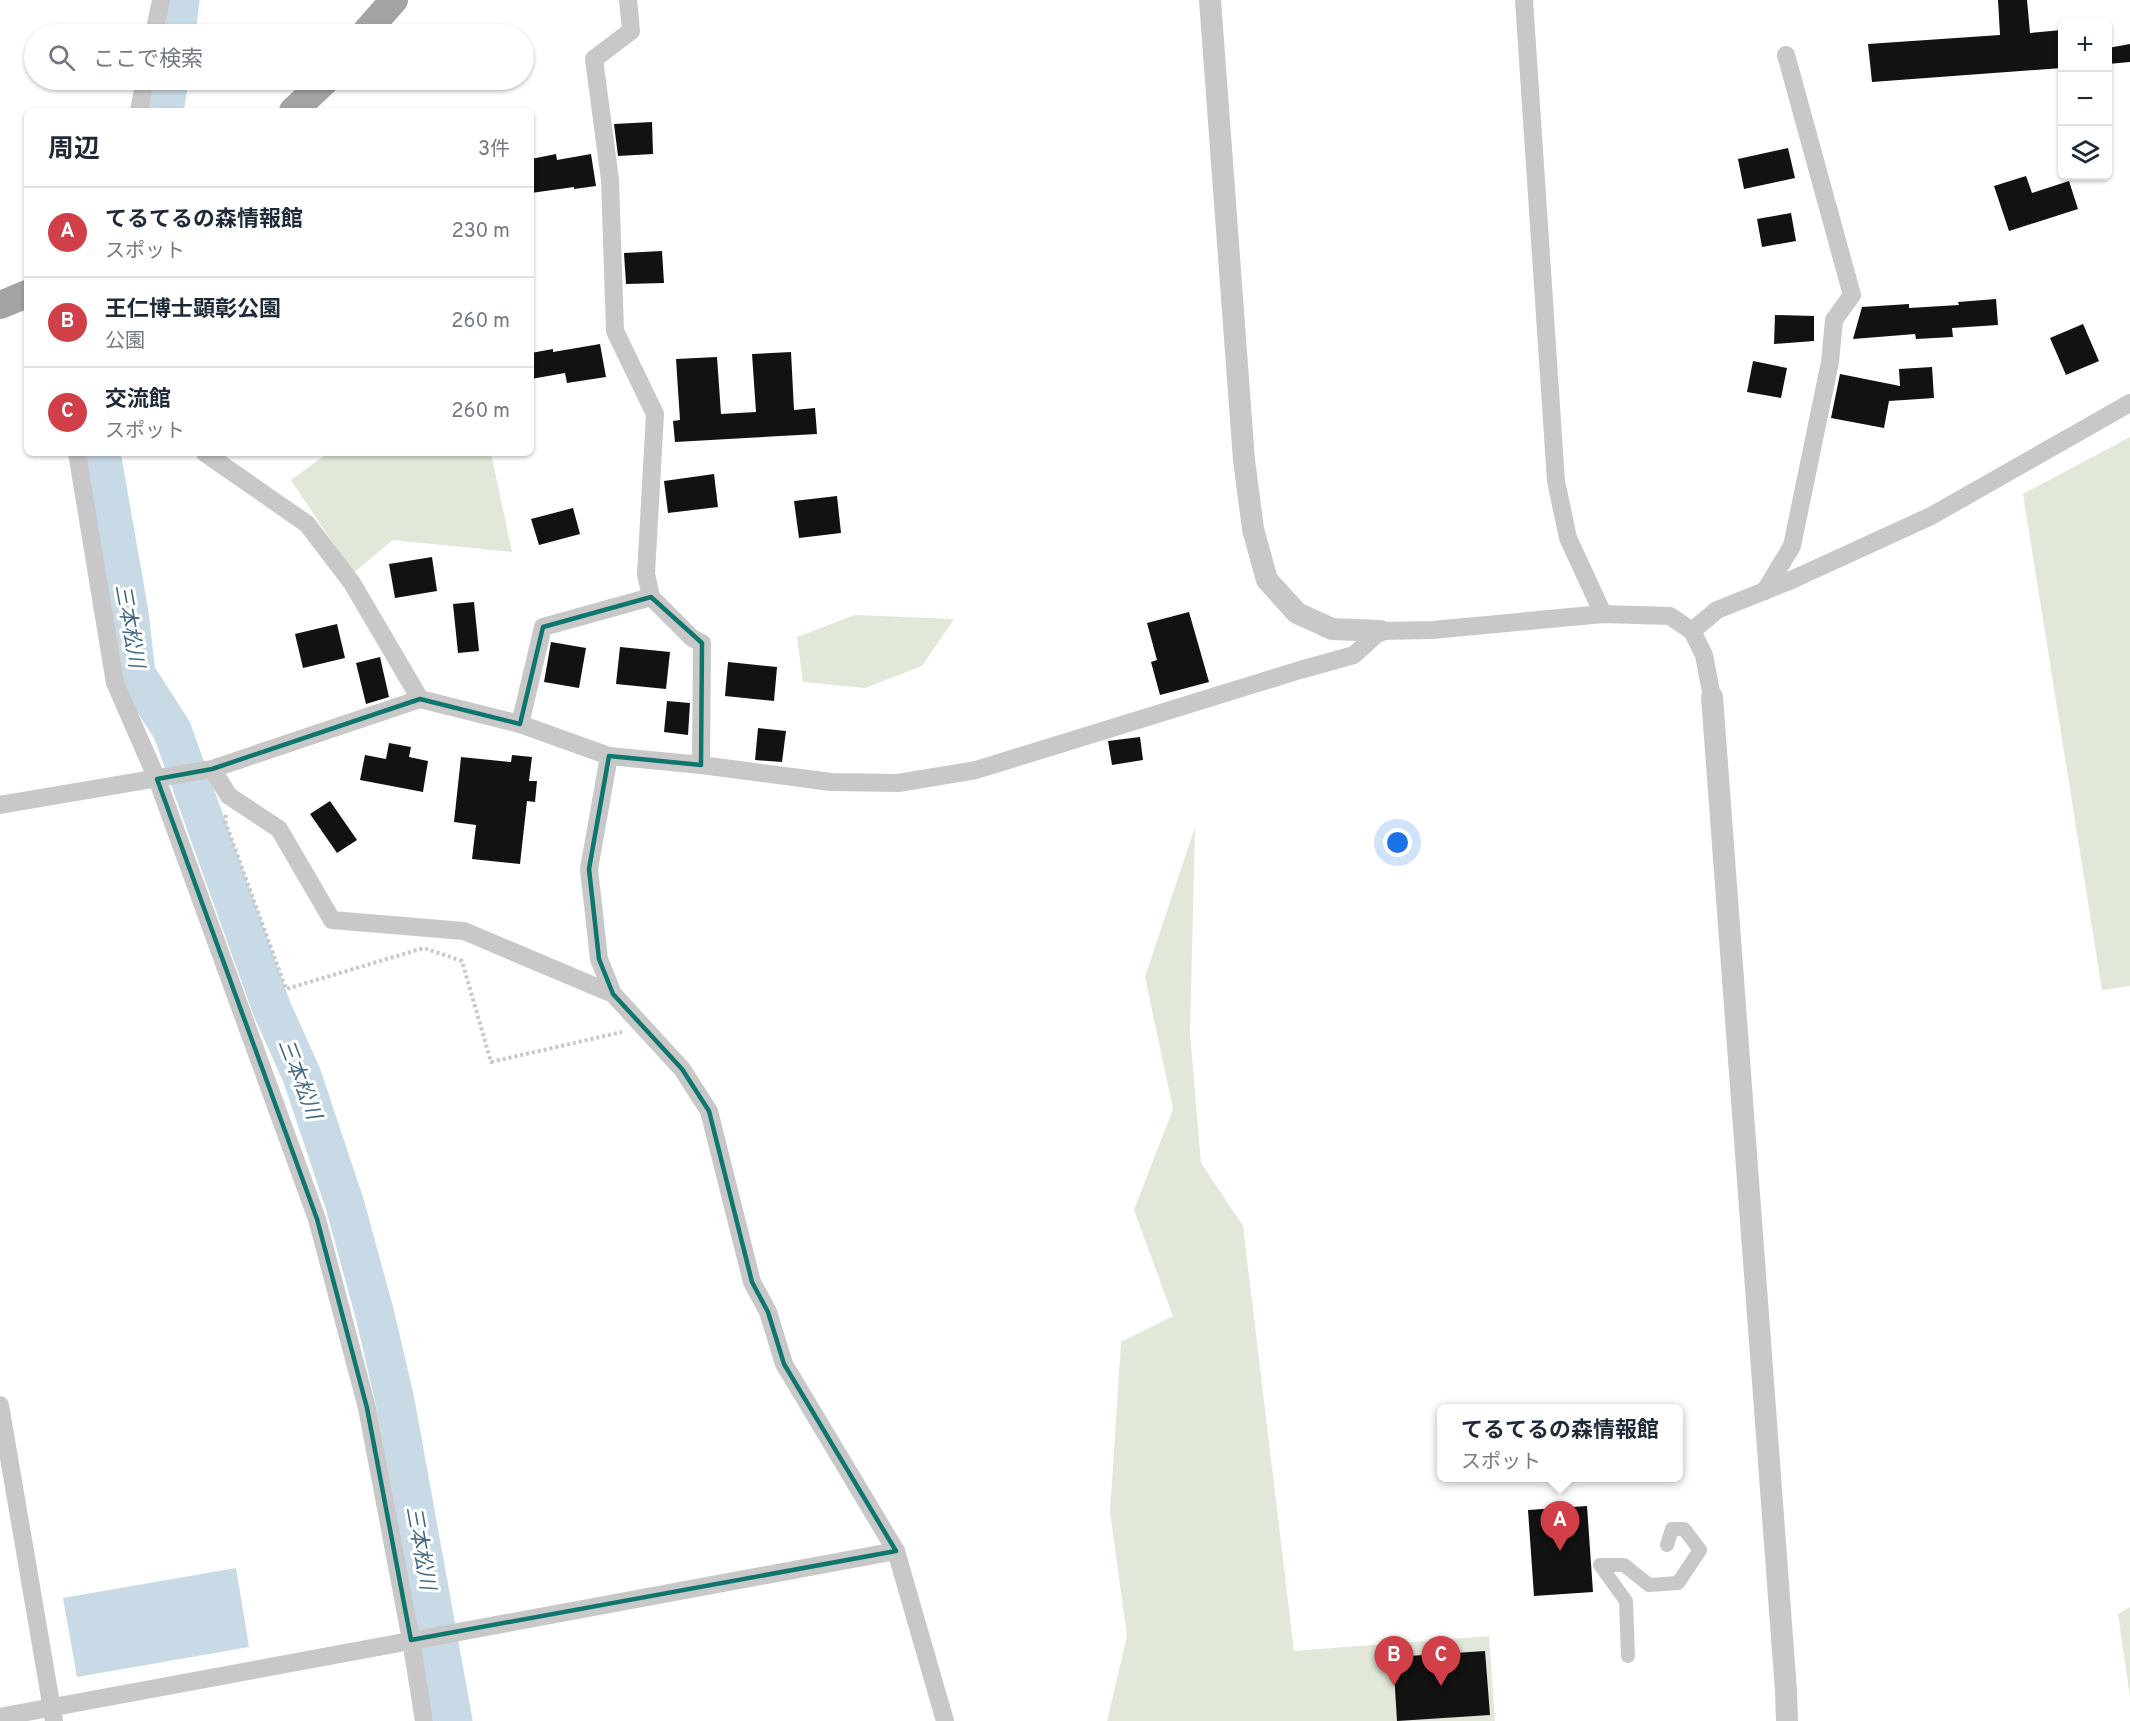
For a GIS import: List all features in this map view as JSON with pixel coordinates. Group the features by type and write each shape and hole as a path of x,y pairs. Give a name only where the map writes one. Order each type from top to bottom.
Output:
{"main road":[{"path":"373,24 394,0"},
{"path":"296,108 315,90"},
{"path":"0,305 24,295"}],"street":[{"path":"156,24 161,0"},
{"path":"628,0 630,31 594,59 610,180 615,331 655,414 646,574 651,597 692,638 702,643 701,765"},
{"path":"1210,0 1244,460 1253,529 1267,580 1297,613 1332,629 1432,630 1603,614 1670,616 1692,632 1704,655 1712,697 1785,1680 1786,1721"},
{"path":"1524,0 1556,481 1568,538 1603,614"},
{"path":"1765,591 1792,546 1830,362 1834,321 1852,296 1786,55"},
{"path":"140,108 143,90"},
{"path":"1692,632 1717,610 1765,591 1931,516 2130,403"},
{"path":"77,456 115,683 157,779 317,1219 366,1408 411,1640 424,1721"},
{"path":"209,456 307,524 352,583 420,699"},
{"path":"520,724 543,627 651,597"},
{"path":"0,805 212,769 420,699 520,724 609,756 831,782 898,783 976,770 1354,655 1380,631"},
{"path":"609,756 589,869 599,959 612,994 682,1069 709,1111 752,1282 768,1312 784,1364 896,1551 945,1721"},
{"path":"212,769 229,796 279,829 332,920 464,931 612,994"},
{"path":"0,1405 53,1714"},
{"path":"1628,1656 1626,1601 1600,1565 1624,1565 1649,1585 1678,1583 1700,1550 1684,1528 1672,1529 1667,1545"},
{"path":"0,1717 53,1714 411,1640 896,1551"}],"path":[{"path":"229,796 225,821 286,988 424,948 462,961 491,1062 644,1028"}],"highlighted area":[{"path":"651,597 702,643 701,765 609,756 589,869 599,959 613,994 682,1069 709,1111 752,1282 768,1312 784,1364 896,1551 411,1640 367,1408 317,1219 157,779 212,769 420,699 520,724 543,627"}],"shaded area":[{"path":"2130,437 2130,986 2102,990 2023,494"},
{"path":"324,456 492,456 512,552 393,540 353,573 291,480"},
{"path":"855,615 954,619 922,666 865,688 803,682 797,637"},
{"path":"1195,827 1190,1033 1201,1163 1243,1226 1294,1651 1489,1636 1495,1721 1107,1721 1127,1636 1110,1512 1121,1342 1173,1316 1134,1210 1173,1109 1145,977"},
{"path":"2130,1607 2130,1697 2118,1614"}],"water":[{"path":"236,1568 249,1647 77,1677 63,1598"}],"building":[{"path":"1998,0 2027,0 2030,33 2058,30 2058,68 1872,82 1868,44 2000,35"},
{"path":"2130,44 2130,62 2112,64 2112,47"},
{"path":"652,122 653,154 618,156 614,124"},
{"path":"1788,148 1795,178 1744,189 1738,159"},
{"path":"556,154 557,160 591,154 596,186 534,193 534,158"},
{"path":"2026,176 2032,193 2069,181 2078,209 2009,231 1994,186"},
{"path":"1791,213 1796,241 1762,247 1757,219"},
{"path":"662,251 664,283 626,284 624,253"},
{"path":"1996,299 1998,325 1952,328 1953,337 1916,339 1915,334 1853,339 1862,307 1909,304 1909,308 1959,305 1958,302"},
{"path":"1775,315 1814,316 1814,341 1774,344"},
{"path":"2083,324 2099,361 2066,375 2050,338"},
{"path":"600,344 606,377 567,383 565,373 534,378 534,352 553,349 553,352"},
{"path":"791,352 794,410 815,408 817,434 675,442 673,421 680,420 676,359 717,357 721,414 756,412 752,354"},
{"path":"1753,361 1787,368 1781,398 1747,392"},
{"path":"1932,367 1934,398 1889,401 1884,428 1831,418 1840,374 1900,386 1899,369"},
{"path":"714,474 718,507 668,513 664,481"},
{"path":"837,496 841,533 799,538 794,501"},
{"path":"573,508 580,534 539,545 531,519"},
{"path":"432,557 437,591 395,598 389,564"},
{"path":"474,602 479,651 458,653 453,604"},
{"path":"1189,612 1209,682 1160,695 1151,662 1157,660 1147,623"},
{"path":"337,624 345,658 303,668 295,634"},
{"path":"551,642 586,648 579,688 544,682"},
{"path":"620,647 670,652 666,689 616,684"},
{"path":"380,657 389,697 366,704 356,663"},
{"path":"728,662 777,667 774,701 725,696"},
{"path":"667,701 690,703 688,735 664,732"},
{"path":"758,728 786,731 782,762 755,760"},
{"path":"1140,737 1143,760 1112,765 1108,741"},
{"path":"389,743 411,747 409,757 428,761 423,792 360,780 365,755 386,759"},
{"path":"512,755 532,757 529,781 537,781 535,802 527,801 520,864 472,859 476,825 454,822 461,757 511,762"},
{"path":"330,801 357,840 337,853 310,814"},
{"path":"1587,1506 1593,1592 1534,1596 1528,1510"},
{"path":"1485,1651 1490,1715 1397,1721 1393,1657"}],"waterway":[{"name":"三本松川","path":"177,24 180,0"},
{"name":"三本松川","path":"164,108 167,90"},
{"name":"三本松川","path":"102,456 129,613 136,674 172,730 272,1009 302,1076 345,1205 375,1315 395,1401 453,1721"}],"place":[{"name":"てるてるの森情報館","path":"1560,1551"},
{"name":"王仁博士顕彰公園","path":"1394,1686"},
{"name":"交流館","path":"1441,1686"}]}
